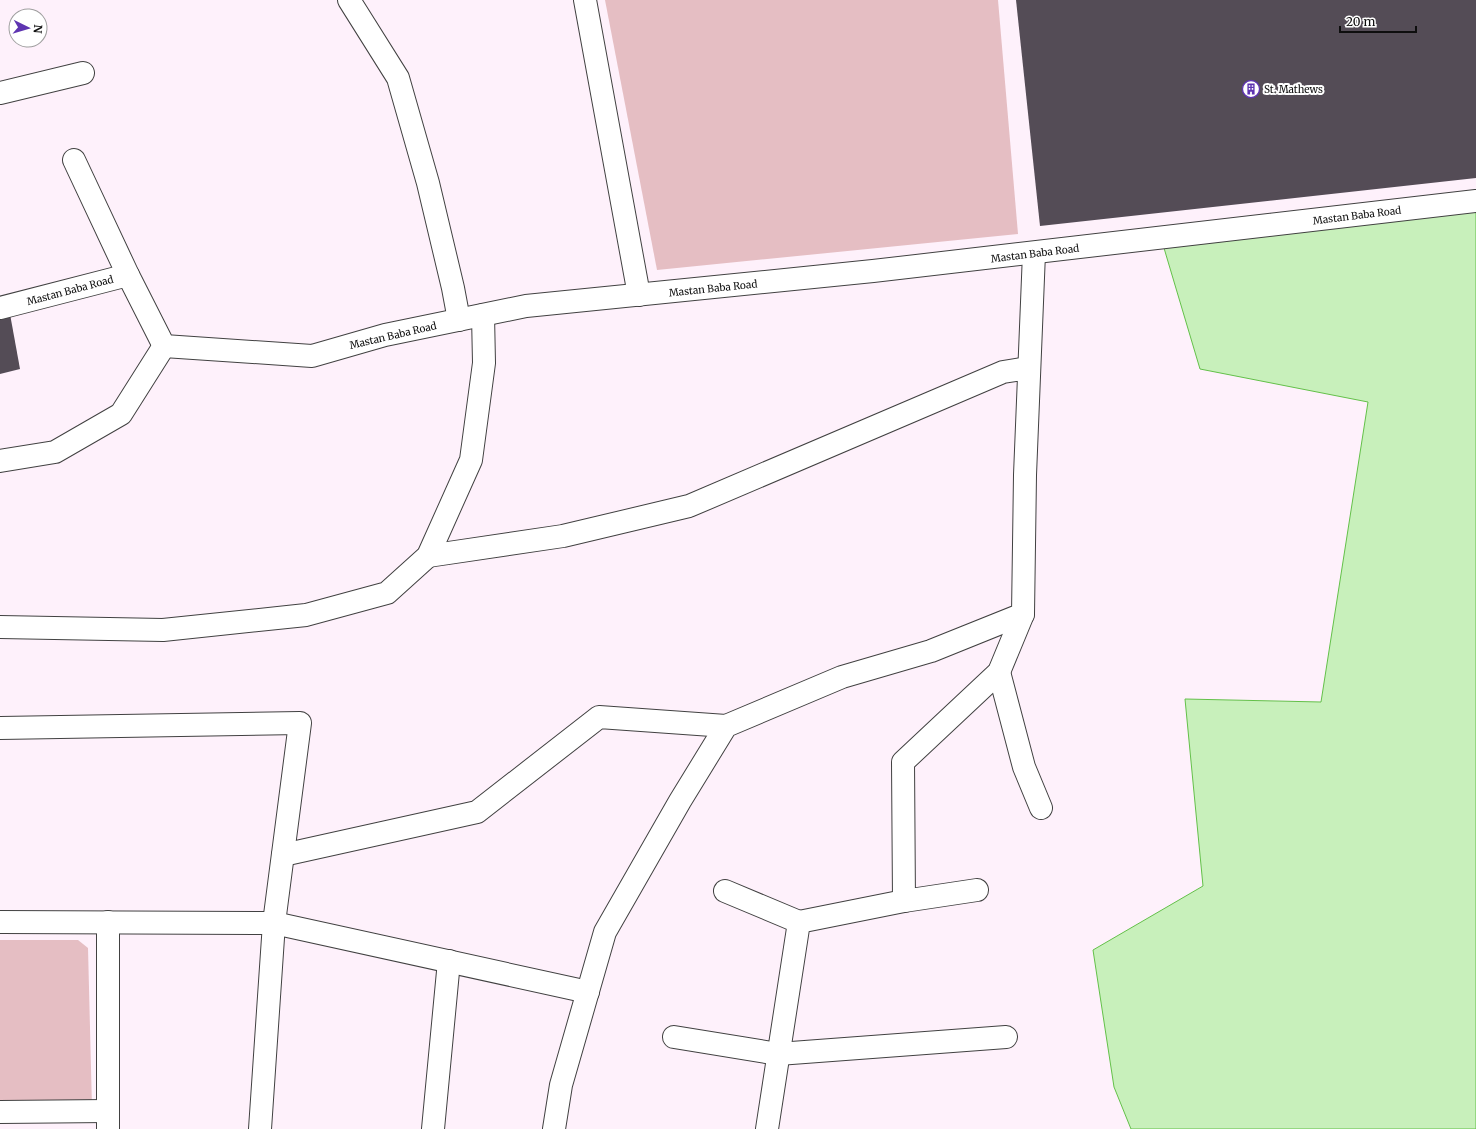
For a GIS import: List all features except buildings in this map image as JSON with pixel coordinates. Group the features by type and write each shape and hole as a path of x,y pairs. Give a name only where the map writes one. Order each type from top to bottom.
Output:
{"street":[{"path":"350,0 398,78 428,183 453,288 459,320"},
{"path":"584,0 639,295"},
{"path":"0,93 83,73"},
{"path":"0,461 55,452 120,414 164,346 128,275 74,160"},
{"name":"Mastan Baba Road","path":"164,346 312,356 385,335 526,306 1034,253 1476,201"},
{"path":"904,902 904,762 999,672 1024,614 1025,475 1034,253"},
{"name":"Mastan Baba Road","path":"0,308 128,275"},
{"path":"0,627 163,630 306,615 387,593 428,556 471,460 484,364 483,315"},
{"path":"428,556 563,536 689,506 1003,372 1029,368"},
{"path":"283,855 477,812 599,718 726,726 842,677 931,651 1024,614"},
{"path":"999,672 1024,767 1041,808"},
{"path":"0,728 300,723 274,923 260,1129"},
{"path":"554,1129 561,1085 605,932 680,801 726,726"},
{"path":"725,891 799,922 977,890"},
{"path":"0,922 274,923 588,992"},
{"path":"0,1112 108,1120 108,922"},
{"path":"767,1129 799,922"},
{"path":"433,1129 449,961"},
{"path":"674,1038 778,1054 1006,1036"}],"shaded area":[{"path":"605,0 998,0 1018,234 657,270"},
{"path":"1476,198 1476,1129 1131,1129 1114,1087 1093,950 1203,886 1185,699 1321,702 1368,402 1200,369 1161,238"},
{"path":"0,940 78,940 88,948 92,1108 0,1112"}],"place":[{"name":"St. Mathews","path":"1251,89"}]}
